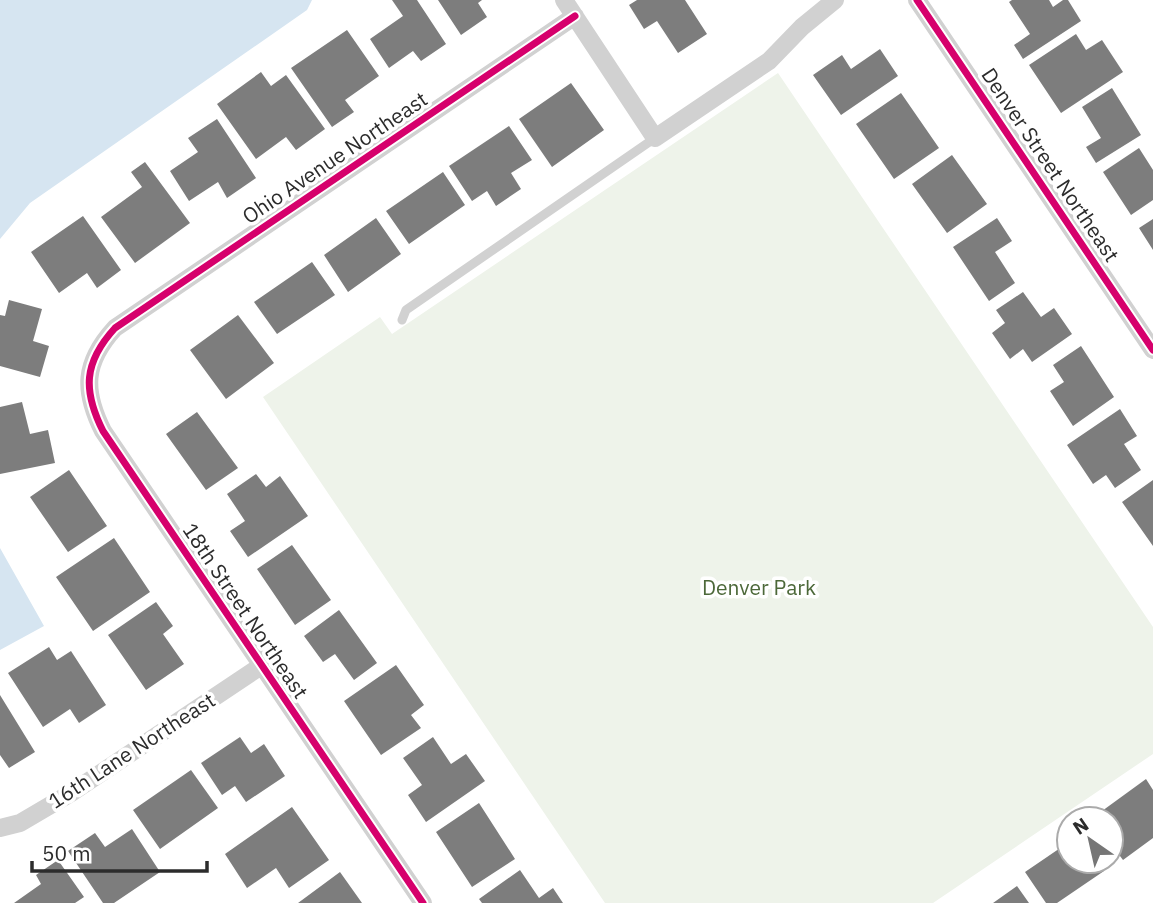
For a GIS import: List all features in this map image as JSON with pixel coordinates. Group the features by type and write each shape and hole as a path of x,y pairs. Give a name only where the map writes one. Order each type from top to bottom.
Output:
{"street":[{"path":"564,0 655,138 769,61 802,27 835,0"},
{"name":"Denver Street Northeast","path":"917,0 1153,350"},
{"name":"Ohio Avenue Northeast","path":"115,328 575,16"},
{"name":"18th Street Northeast","path":"115,328 100,344 90,376 88,393 93,412 103,431 422,903"},
{"name":"16th Lane Northeast","path":"0,828 20,823 71,793 261,666"}],"lane":[{"path":"402,320 406,310 655,138"}],"green space":[{"name":"Denver Park","path":"778,73 1153,627 1153,754 1078,805 1055,805 1055,820 933,903 605,903 263,397 380,317 392,334"}],"shaded area":[{"path":"0,0 312,0 307,10 30,203 0,239"},
{"path":"0,548 44,626 0,650"}],"building":[{"path":"392,0 417,0 446,44 421,61 413,51 389,68 370,39 403,16"},
{"path":"438,0 482,0 478,3 487,17 461,35"},
{"path":"637,0 685,0 707,34 678,53 657,21 644,29 629,5"},
{"path":"1049,0 1053,7 1063,0 1068,0 1081,21 1023,59 1014,45 1030,34 1009,2"},
{"path":"347,30 379,76 345,100 354,112 332,127 291,68"},
{"path":"1076,34 1086,50 1102,40 1123,72 1061,113 1029,65"},
{"path":"880,49 898,76 841,115 813,75 842,55 851,69"},
{"path":"261,72 271,86 286,75 325,129 296,150 286,137 256,159 217,104"},
{"path":"571,83 604,130 552,167 519,119"},
{"path":"1112,88 1141,135 1096,163 1086,147 1101,138 1082,107"},
{"path":"901,93 939,148 894,179 856,124"},
{"path":"217,119 256,178 227,198 218,182 189,201 170,171 198,152 188,138"},
{"path":"509,126 532,160 511,173 521,189 496,206 487,191 472,201 449,166"},
{"path":"1139,148 1153,170 1153,200 1131,215 1103,172"},
{"path":"952,155 987,204 947,233 912,184"},
{"path":"145,162 190,223 135,263 101,217 142,187 131,172"},
{"path":"443,172 465,205 409,244 386,211"},
{"path":"83,216 121,270 97,288 87,273 59,293 31,252"},
{"path":"376,218 401,254 348,292 324,255"},
{"path":"997,218 1012,241 995,252 1015,283 989,301 953,247"},
{"path":"1153,219 1153,250 1139,228"},
{"path":"312,262 335,295 277,334 254,302"},
{"path":"1023,292 1041,317 1054,308 1072,334 1032,362 1023,349 1010,359 992,333 1005,323 996,310"},
{"path":"9,300 42,309 33,341 49,346 40,377 0,366 0,315 5,316"},
{"path":"238,315 274,363 226,399 190,350"},
{"path":"1081,346 1114,397 1073,426 1050,391 1064,382 1053,365"},
{"path":"22,402 30,434 48,430 55,463 0,474 0,407"},
{"path":"1120,409 1137,436 1124,444 1141,470 1115,488 1106,475 1093,484 1067,445"},
{"path":"197,412 238,468 206,490 166,434"},
{"path":"69,470 107,526 68,552 30,497"},
{"path":"256,474 266,487 280,476 308,516 248,557 230,531 245,521 227,494"},
{"path":"1153,480 1153,546 1122,502"},
{"path":"114,538 150,592 93,631 56,577"},
{"path":"292,545 331,600 295,625 257,569"},
{"path":"156,602 173,626 163,634 184,664 146,690 108,635"},
{"path":"339,610 377,663 354,680 335,654 323,662 304,636"},
{"path":"49,647 57,660 71,651 106,705 79,723 70,709 43,727 8,673"},
{"path":"396,665 424,705 411,715 421,728 381,755 344,701"},
{"path":"0,695 35,752 9,768 0,755"},
{"path":"240,737 251,753 264,744 285,776 246,802 235,786 222,795 201,763"},
{"path":"433,737 451,764 466,754 485,781 426,822 408,795 422,785 403,758"},
{"path":"191,770 218,808 160,849 133,810"},
{"path":"1146,779 1153,790 1153,838 1125,859 1125,805 1110,805"},
{"path":"479,803 515,859 472,887 436,832"},
{"path":"292,807 329,860 289,888 276,868 247,888 225,854"},
{"path":"132,829 160,872 114,903 103,903 68,851 95,833 105,847"},
{"path":"1055,852 1055,875 1098,875 1057,903 1046,903 1025,872"},
{"path":"58,860 84,897 75,903 14,903 41,884 36,875"},
{"path":"520,870 539,898 553,888 563,903 482,903 479,899"},
{"path":"340,872 362,903 298,903"},
{"path":"1017,886 1029,903 993,903"}],"cycle path":[{"path":"917,0 1153,350"},
{"path":"423,903 103,431 92,403 92,365 104,341 115,328 575,16"}]}
